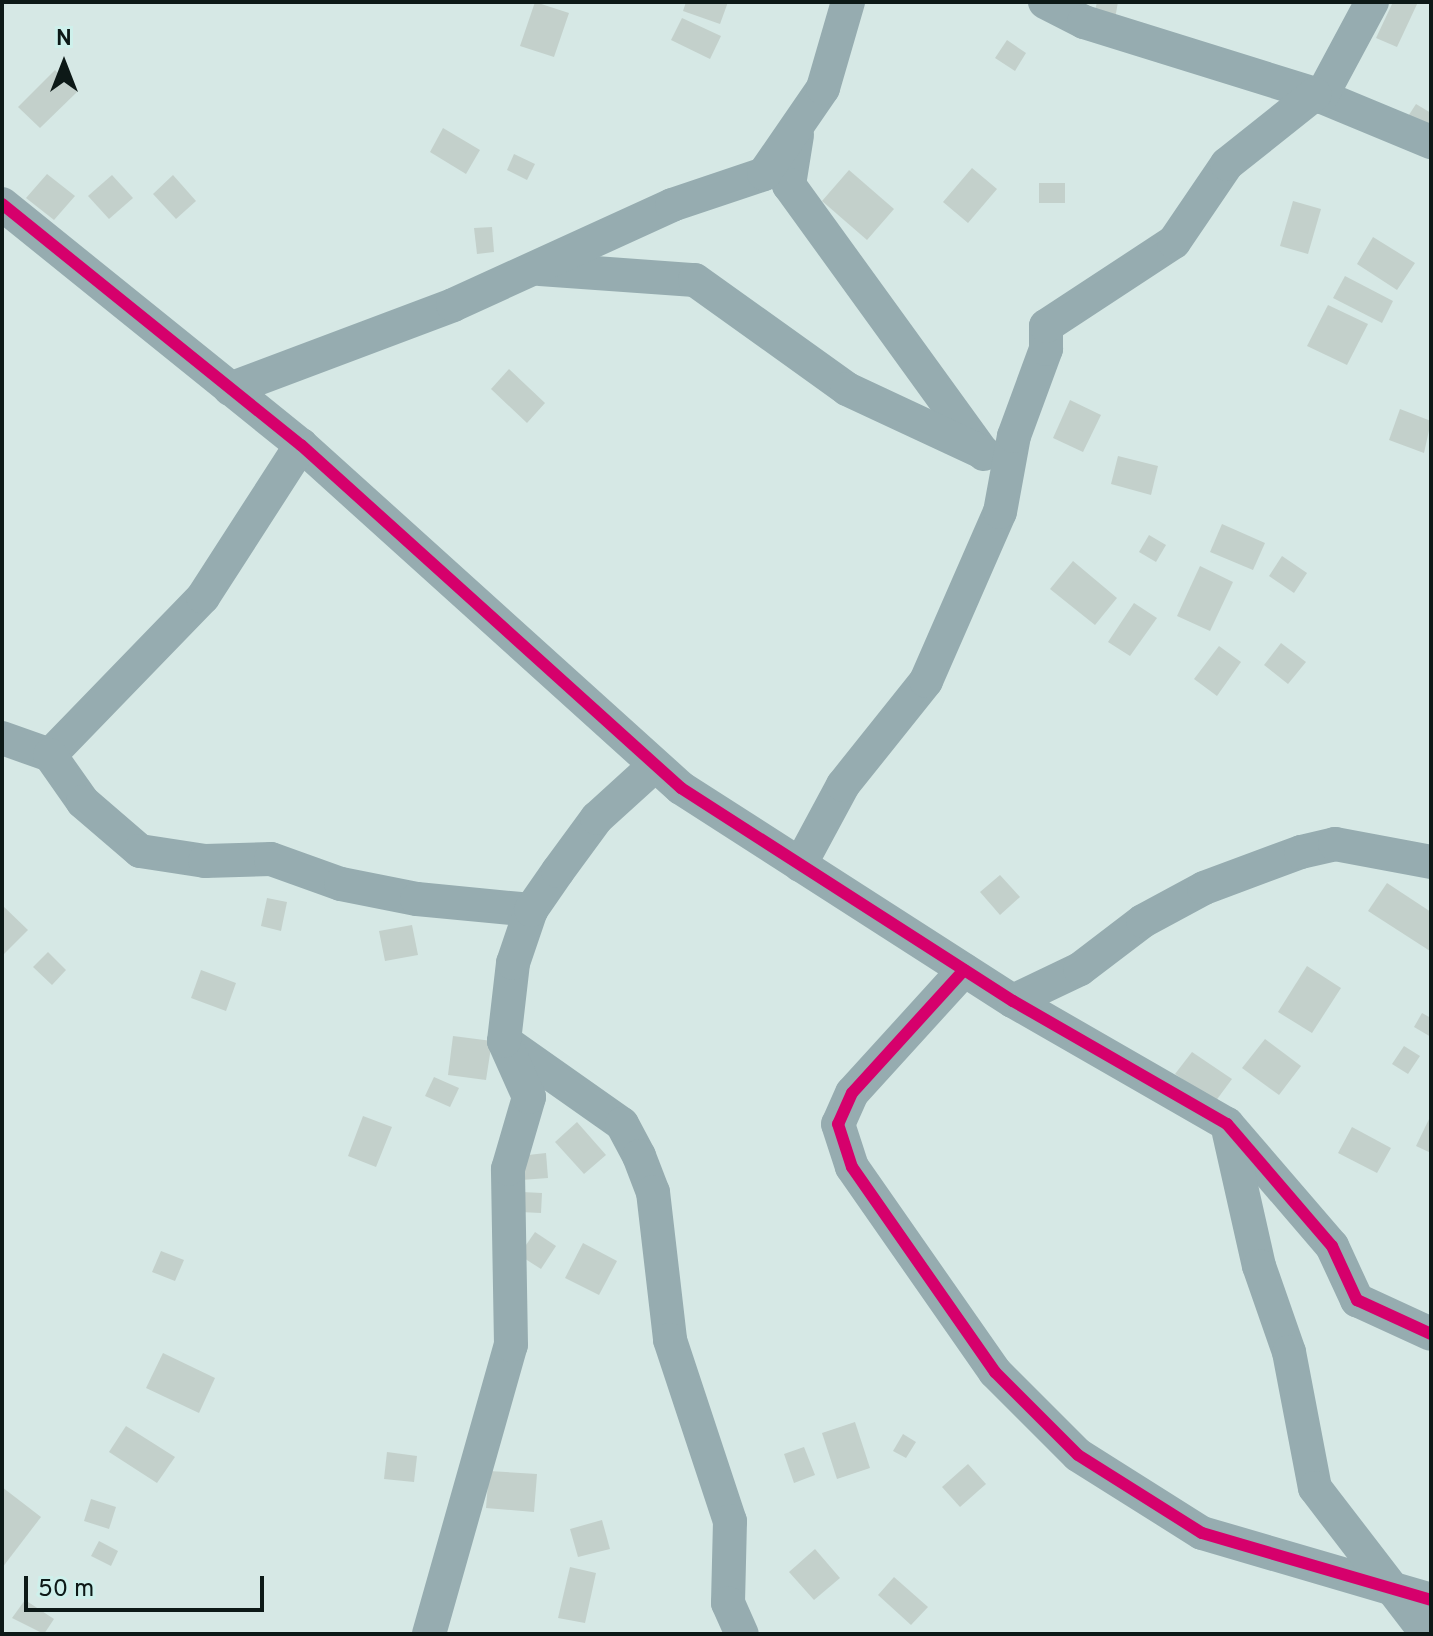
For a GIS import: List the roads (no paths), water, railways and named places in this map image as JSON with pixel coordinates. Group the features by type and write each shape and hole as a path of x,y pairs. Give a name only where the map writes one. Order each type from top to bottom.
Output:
{"street":[{"path":"230,389 539,269 672,205 764,174 797,134 823,88 848,2"},
{"path":"1045,2 1084,22 1318,96 1431,142"},
{"path":"800,865 843,785 926,681 1000,512 1006,479 1046,349 1046,326 1174,242 1227,164 1318,96 1372,2"},
{"path":"797,134 789,185 1006,479"},
{"path":"2,204 301,445 653,767 1013,1001 1227,1124 1332,1246 1357,1300 1431,1334"},
{"path":"539,269 695,280 847,389 984,453"},
{"path":"50,755 203,597 301,445"},
{"path":"2,738 50,755 83,802 140,851 205,861 271,859 341,884 417,899 531,910"},
{"path":"429,1634 511,1345 508,1169 529,1097 504,1041 513,963 531,910 597,818 653,767"},
{"path":"1013,1001 1080,969 1143,921 1204,888 1301,852 1335,844 1431,862"},
{"path":"964,970 852,1093 838,1124 852,1167 995,1372 1078,1455 1202,1533 1394,1592 1431,1600"},
{"path":"504,1041 622,1124 639,1156 653,1192 670,1340 730,1521 728,1603 742,1634"},
{"path":"1227,1124 1259,1266 1289,1352 1315,1488 1427,1634"}]}
